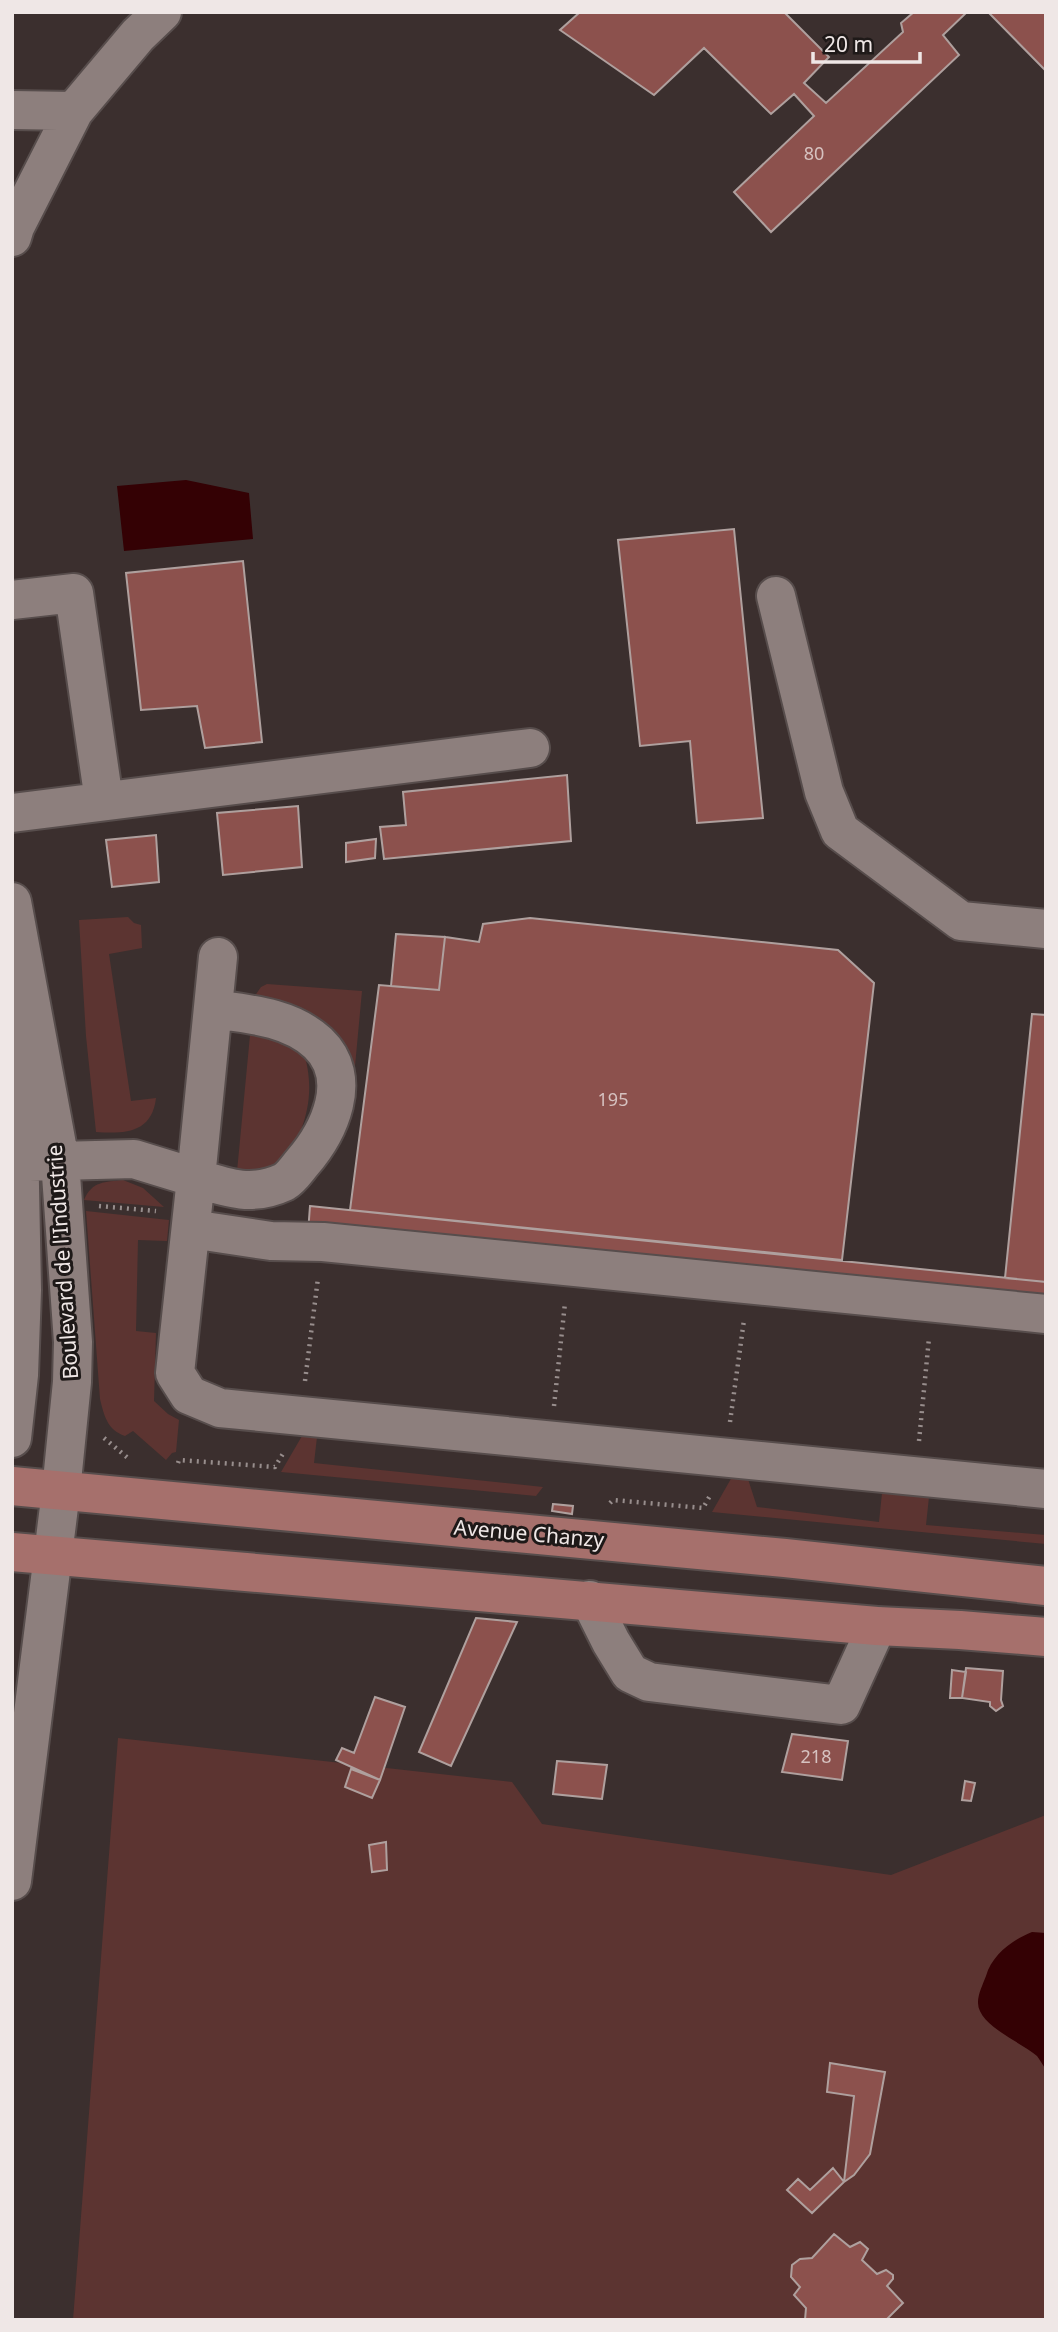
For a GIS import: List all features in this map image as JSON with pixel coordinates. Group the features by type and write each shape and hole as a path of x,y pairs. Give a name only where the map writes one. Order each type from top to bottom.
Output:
{"main road":[{"name":"Avenue Chanzy","path":"12,1486 771,1557 1046,1586"},
{"path":"12,1552 877,1626 1046,1637"}],"street":[{"path":"13,228 74,111 138,35 162,12"},
{"path":"12,110 74,111"},
{"path":"12,600 74,593 104,801"},
{"path":"776,596 824,792 840,831 961,921 1046,929"},
{"path":"12,813 530,748"},
{"name":"Boulevard de l'Industrie","path":"12,1881 54,1556 72,1382 73,1342 60,1161 13,906"},
{"name":"Boulevard de l'Industrie","path":"12,1438 21,1339 20,1162 13,906"},
{"path":"218,957 175,1373 189,1395 220,1408 300,1418 1046,1489"},
{"path":"20,1162 134,1159 235,1191 270,1187 287,1180 322,1136 337,1095 335,1073 330,1059 318,1043 298,1030 269,1017 213,1009"},
{"path":"191,1229 271,1241 323,1242 1046,1314"},
{"path":"590,1600 630,1673 649,1682 841,1705 877,1626"}],"path":[{"path":"174,1473 179,1460 275,1467 296,1432 300,1418 323,1242"},
{"path":"551,1440 569,1267"},
{"path":"915,1477 932,1302"},
{"path":"104,1437 131,1462"}],"shaded area":[{"path":"186,480 249,493 253,539 124,551 117,486"},
{"path":"128,917 141,925 142,948 109,954 131,1101 156,1098 153,1110 143,1125 127,1131 96,1132 86,1036 79,920"},
{"path":"267,984 362,991 354,1077 254,997 261,987"},
{"path":"251,1025 303,1050 309,1098 297,1141 282,1171 236,1182"},
{"path":"123,1180 143,1188 164,1207 84,1200 95,1186"},
{"path":"86,1211 169,1220 167,1241 138,1240 136,1331 156,1333 154,1401 179,1420 176,1452 166,1460 133,1431 125,1436 114,1430 103,1411"},
{"path":"302,1436 317,1437 314,1463 543,1487 536,1496 281,1472"},
{"path":"732,1477 748,1479 757,1507 879,1522 882,1493 929,1497 926,1525 1046,1535 1046,1544 712,1512"},
{"path":"118,1738 512,1782 542,1824 891,1875 1046,1815 1046,2320 73,2320"},
{"path":"1032,1932 1046,1933 1046,2070 1037,2056 992,2026 980,2010 978,2002 993,1961 1010,1944"}],"building":[{"path":"580,12 784,12 829,57 804,83 826,103 903,32 901,23 914,12 967,12 943,35 959,55 771,232 734,192 814,116 794,94 771,114 704,48 654,95 560,30"},
{"path":"988,12 1046,12 1046,71"},
{"path":"734,529 763,818 697,823 690,741 640,746 618,540"},
{"path":"243,561 262,742 205,748 197,706 141,710 126,573"},
{"path":"567,775 571,841 384,859 380,827 406,825 403,792"},
{"path":"298,806 302,867 223,875 217,813"},
{"path":"156,835 159,882 112,887 106,840"},
{"path":"376,839 375,858 346,862 346,843"},
{"path":"530,918 838,950 874,983 842,1260 350,1210 379,985 439,990 445,937 479,942 483,924"},
{"path":"396,934 445,937 439,990 391,986"},
{"path":"1032,1014 1046,1015 1046,1282 1005,1278"},
{"path":"310,1206 1046,1282 1046,1321 307,1246"},
{"path":"553,1504 573,1506 572,1514 552,1511"},
{"path":"476,1618 517,1622 451,1766 419,1752"},
{"path":"966,1668 1003,1671 1003,1706 996,1711 990,1706 990,1702 962,1698"},
{"path":"952,1670 966,1672 962,1698 950,1698"},
{"path":"375,1697 405,1707 380,1780 336,1760 342,1748 354,1753"},
{"path":"792,1734 848,1741 842,1780 782,1772"},
{"path":"557,1761 607,1765 602,1799 553,1794"},
{"path":"351,1769 380,1780 372,1798 345,1787"},
{"path":"965,1781 975,1783 971,1801 962,1800"},
{"path":"386,1842 387,1870 372,1872 369,1845"},
{"path":"830,2063 885,2072 870,2154 854,2175 844,2182 854,2096 827,2092"},
{"path":"833,2168 844,2182 812,2213 787,2190 798,2179 810,2190"},
{"path":"834,2234 850,2247 860,2242 868,2249 862,2260 877,2274 886,2270 893,2275 887,2286 903,2303 886,2320 805,2320 806,2308 794,2295 800,2287 791,2277 792,2265 800,2259 812,2258"}]}
